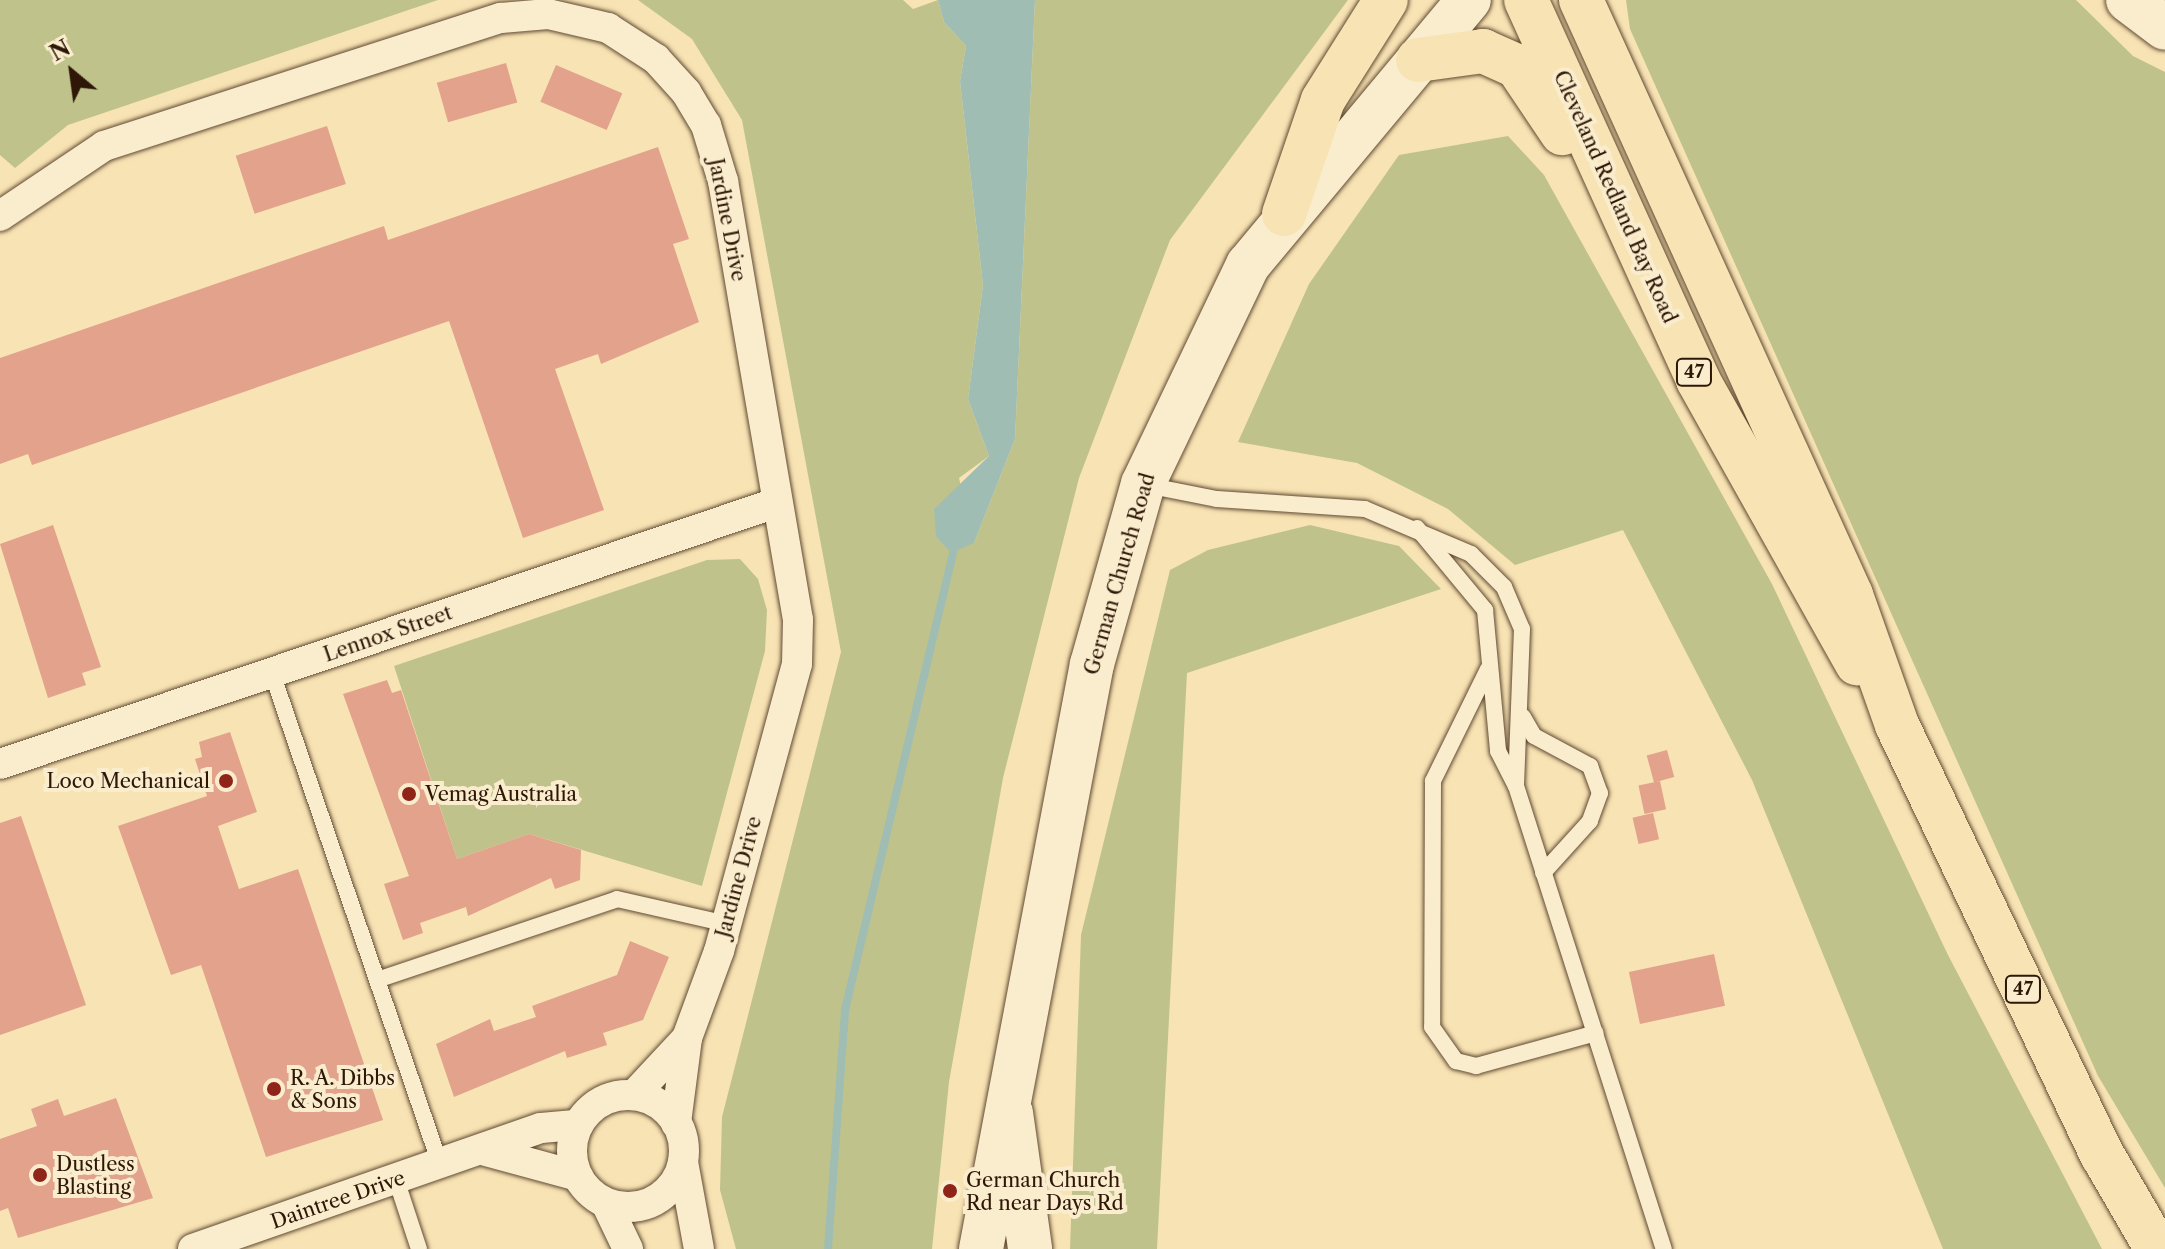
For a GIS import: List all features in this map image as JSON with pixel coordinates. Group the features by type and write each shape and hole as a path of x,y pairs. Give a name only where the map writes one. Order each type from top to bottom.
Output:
{"highway":[{"path":"1284,214 1323,100 1386,0"},
{"name":"Cleveland Redland Bay Road","path":"1526,0 1698,380 1819,605 1897,725"},
{"name":"Cleveland Redland Bay Road","path":"1586,5 1851,595 1897,725 2103,1156 2157,1249"},
{"path":"1418,60 1483,51 1517,66 1548,106 1698,380"}],"street":[{"name":"German Church Road","path":"981,1249 1092,664 1143,484 1196,362 1284,214 1469,0"},
{"path":"2128,0 2165,28"},
{"name":"Jardine Drive","path":"0,216 104,146 501,18 548,14 608,28 656,59 706,125 723,181 798,620 797,664 727,924 687,1038"},
{"name":"Lennox Street","path":"0,764 776,503"},
{"path":"578,1176 572,1150 578,1125 602,1102 634,1095 687,1038"},
{"path":"687,1038 676,1123 699,1249"},
{"path":"634,1095 676,1123"},
{"name":"German Church Road","path":"1009,1099 1030,1249"},
{"name":"Daintree Drive","path":"193,1249 541,1128 578,1125"},
{"path":"482,1150 578,1176 606,1203 628,1249"},
{"path":"606,1203 655,1200 683,1160"}],"lane":[{"path":"1143,484 1217,499 1365,509 1417,528 1471,554 1513,603 1525,652 1516,786"},
{"path":"1417,528 1476,593 1490,628 1496,743 1516,786 1664,1249"},
{"path":"1491,662 1433,781 1432,1027 1456,1061 1476,1066 1596,1033"},
{"path":"272,673 440,1164"},
{"path":"1522,716 1534,736 1590,766 1600,793 1590,821 1543,873"},
{"path":"377,980 617,899 727,924"},
{"path":"396,1179 419,1249"}],"green space":[{"path":"0,0 438,0 68,125 15,168 0,155"},
{"path":"638,0 903,0 913,9 938,0 944,22 966,46 960,81 983,285 968,399 989,456 959,478 974,543 1015,439 1035,0 1348,0 1170,240 1079,478 1003,778 949,1082 932,1249 736,1249 720,1190 722,1117 841,652 742,120 692,39"},
{"path":"1626,0 2076,0 2133,56 2165,72 2165,1188 2098,1076 1630,29"},
{"path":"1508,136 1544,175 1772,584 1948,955 2102,1249 1943,1249 1752,780 1623,530 1515,565 1448,509 1357,463 1238,442 1309,284 1399,155"},
{"path":"1310,525 1399,546 1441,589 1187,673 1157,1249 1070,1249 1081,935 1170,570 1208,550"},
{"path":"740,559 758,579 767,610 765,651 702,886 529,834 457,859 394,666 707,560"}],"water":[{"path":"938,0 1035,0 1015,439 974,543 951,553 936,536 934,509 989,456 968,399 983,285 960,81 966,46 944,22"}],"building":[{"path":"506,63 517,102 448,122 437,83"},
{"path":"556,65 622,93 607,130 540,102"},
{"path":"327,126 346,184 255,214 236,156"},
{"path":"658,147 689,239 673,244 699,322 601,364 598,354 555,369 604,510 523,538 449,321 32,465 28,454 0,464 0,358 384,226 388,240"},
{"path":"53,525 101,667 82,673 86,685 48,698 0,544"},
{"path":"387,680 392,693 401,690 457,859 529,834 581,850 580,880 555,889 551,878 468,916 466,907 420,923 423,933 403,940 384,884 409,876 343,694"},
{"path":"230,732 257,812 218,826 239,889 298,869 383,1120 266,1157 201,965 171,975 118,826 207,796 195,759 202,757 199,742"},
{"path":"1667,750 1674,777 1654,782 1647,755"},
{"path":"1660,781 1666,809 1645,814 1638,786"},
{"path":"1653,813 1659,839 1639,844 1633,818"},
{"path":"21,816 86,1005 0,1035 0,823"},
{"path":"630,941 669,957 643,1020 603,1033 607,1045 567,1058 565,1051 454,1097 436,1044 490,1019 494,1031 536,1017 532,1006 617,975"},
{"path":"1714,954 1725,1006 1640,1024 1629,972"},
{"path":"116,1098 153,1198 18,1238 8,1208 0,1211 0,1139 37,1126 31,1109 58,1099 64,1116"}],"waterway":[{"path":"828,1249 845,1010 955,544"}],"place":[{"name":"Loco Mechanical","path":"226,781"},
{"name":"Vemag Australia","path":"409,794"},
{"name":"R. A. Dibbs & Sons","path":"274,1089"},
{"name":"Dustless Blasting","path":"40,1175"},
{"name":"German Church Rd near Days Rd","path":"950,1191"}]}
